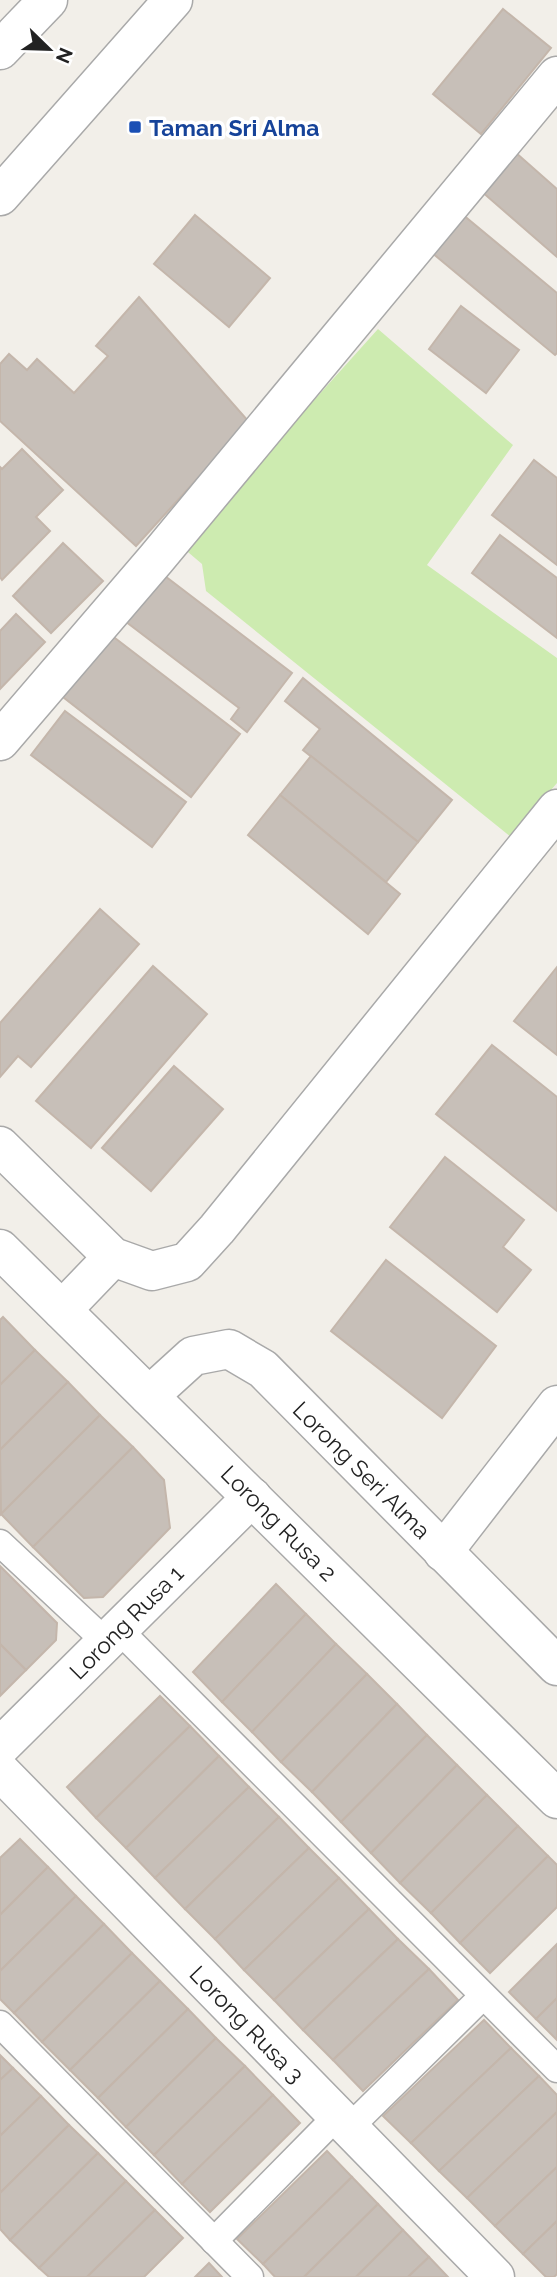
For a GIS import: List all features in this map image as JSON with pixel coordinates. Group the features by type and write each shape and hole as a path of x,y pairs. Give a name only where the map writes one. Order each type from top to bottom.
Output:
{"street":[{"path":"0,196 173,0"},
{"path":"0,50 32,6"},
{"path":"0,741 165,549 557,76"},
{"path":"0,1146 113,1257 152,1271 187,1262 218,1229 557,809"},
{"name":"Lorong Rusa 2","path":"0,1249 557,1799"},
{"path":"62,1310 113,1257"},
{"name":"Lorong Seri Alma","path":"149,1396 193,1356 229,1349 263,1369 557,1666"},
{"path":"443,1552 557,1405"},
{"name":"Lorong Rusa 1","path":"0,1747 252,1497"},
{"name":"Lorong Rusa 3","path":"0,1771 495,2277"}],"lane":[{"path":"0,1543 112,1636 557,2069"},
{"path":"214,2241 483,1996"},
{"path":"0,2024 250,2277"}],"green space":[{"path":"378,329 513,445 427,565 557,658 557,783 511,837 206,591 202,564 182,547"}],"building":[{"path":"503,9 551,48 481,134 433,94"},
{"path":"515,152 557,189 557,257 481,191"},
{"path":"462,214 557,293 555,355 431,252"},
{"path":"195,215 270,278 229,327 154,264"},
{"path":"139,297 249,422 136,546 0,421 0,364 9,354 27,370 37,359 74,393 108,356 96,346"},
{"path":"461,306 519,350 486,393 429,349"},
{"path":"22,449 63,490 36,517 50,531 2,580 0,467 2,469"},
{"path":"534,460 557,478 557,565 492,515"},
{"path":"500,535 557,578 557,638 472,573"},
{"path":"63,543 103,581 51,633 13,596"},
{"path":"161,573 292,673 247,732 231,719 239,708 125,621"},
{"path":"16,614 45,642 0,689 0,631"},
{"path":"111,635 240,734 191,797 63,697"},
{"path":"303,678 452,800 418,842 303,750 320,729 285,701"},
{"path":"65,711 186,802 152,847 31,755"},
{"path":"311,756 418,842 386,882 280,795"},
{"path":"280,795 400,894 368,934 248,835"},
{"path":"100,909 139,944 31,1067 18,1056 0,1077 0,1023"},
{"path":"153,966 207,1014 91,1148 36,1101"},
{"path":"557,967 557,1055 514,1021"},
{"path":"492,1045 557,1097 557,1211 436,1114"},
{"path":"174,1066 223,1109 151,1191 102,1148"},
{"path":"445,1157 524,1220 503,1247 531,1270 497,1312 390,1227"},
{"path":"386,1260 496,1346 442,1418 331,1331"},
{"path":"3,1317 35,1350 0,1385 0,1320"},
{"path":"35,1350 68,1382 0,1450 0,1385"},
{"path":"68,1382 100,1415 1,1514 0,1450"},
{"path":"100,1415 133,1447 33,1547 1,1514"},
{"path":"133,1447 164,1480 170,1528 103,1597 84,1598 33,1547"},
{"path":"0,1566 57,1623 56,1640 26,1670 0,1644"},
{"path":"276,1584 306,1614 222,1702 193,1672"},
{"path":"306,1614 336,1644 252,1732 222,1702"},
{"path":"0,1644 26,1670 0,1696"},
{"path":"336,1644 367,1674 281,1762 252,1732"},
{"path":"367,1674 397,1704 312,1792 281,1762"},
{"path":"160,1696 190,1726 96,1818 67,1787"},
{"path":"397,1704 427,1735 341,1822 312,1792"},
{"path":"190,1726 219,1756 126,1848 96,1818"},
{"path":"427,1735 457,1765 371,1853 341,1822"},
{"path":"219,1756 249,1787 155,1878 126,1848"},
{"path":"457,1765 487,1795 400,1883 371,1853"},
{"path":"249,1787 279,1817 185,1909 155,1878"},
{"path":"487,1795 518,1826 431,1913 400,1883"},
{"path":"279,1817 309,1848 215,1939 185,1909"},
{"path":"518,1826 548,1856 460,1943 431,1913"},
{"path":"20,1839 48,1867 0,1915 0,1858"},
{"path":"309,1848 339,1878 244,1970 215,1939"},
{"path":"548,1856 557,1865 557,1907 490,1973 460,1943"},
{"path":"48,1867 76,1896 0,1971 0,1915"},
{"path":"339,1878 369,1909 274,2000 244,1970"},
{"path":"76,1896 104,1924 14,2013 0,1999 0,1971"},
{"path":"369,1909 398,1939 303,2030 274,2000"},
{"path":"104,1924 132,1953 42,2042 14,2013"},
{"path":"398,1939 429,1969 333,2060 303,2030"},
{"path":"557,1944 557,1998 536,2019 509,1992"},
{"path":"132,1953 160,1981 70,2070 42,2042"},
{"path":"429,1969 458,2000 363,2091 333,2060"},
{"path":"160,1981 188,2009 98,2098 70,2070"},
{"path":"557,1998 557,2040 536,2019"},
{"path":"188,2009 216,2038 126,2127 98,2098"},
{"path":"484,2020 511,2048 411,2143 383,2116"},
{"path":"216,2038 245,2066 154,2155 126,2127"},
{"path":"511,2048 539,2076 439,2171 411,2143"},
{"path":"0,2055 13,2068 0,2080"},
{"path":"245,2066 273,2095 182,2184 154,2155"},
{"path":"13,2068 41,2096 0,2136 0,2080"},
{"path":"539,2076 557,2095 557,2112 467,2198 439,2171"},
{"path":"273,2095 300,2123 210,2212 182,2184"},
{"path":"41,2096 69,2125 0,2193 0,2136"},
{"path":"557,2112 557,2167 495,2226 467,2198"},
{"path":"69,2125 98,2153 10,2240 0,2229 0,2193"},
{"path":"327,2151 352,2177 263,2264 237,2239"},
{"path":"98,2153 126,2181 39,2268 10,2240"},
{"path":"557,2167 557,2221 523,2254 495,2226"},
{"path":"352,2177 378,2204 304,2277 275,2277 263,2264"},
{"path":"126,2181 155,2210 87,2277 49,2277 39,2268"},
{"path":"378,2204 403,2230 356,2277 304,2277"},
{"path":"155,2210 183,2238 144,2277 87,2277"},
{"path":"557,2221 557,2274 554,2277 546,2277 523,2254"},
{"path":"403,2230 429,2257 408,2277 356,2277"},
{"path":"429,2257 448,2277 408,2277"},
{"path":"209,2263 222,2277 195,2277"}],"place":[{"name":"Taman Sri Alma","path":"135,127"}]}
